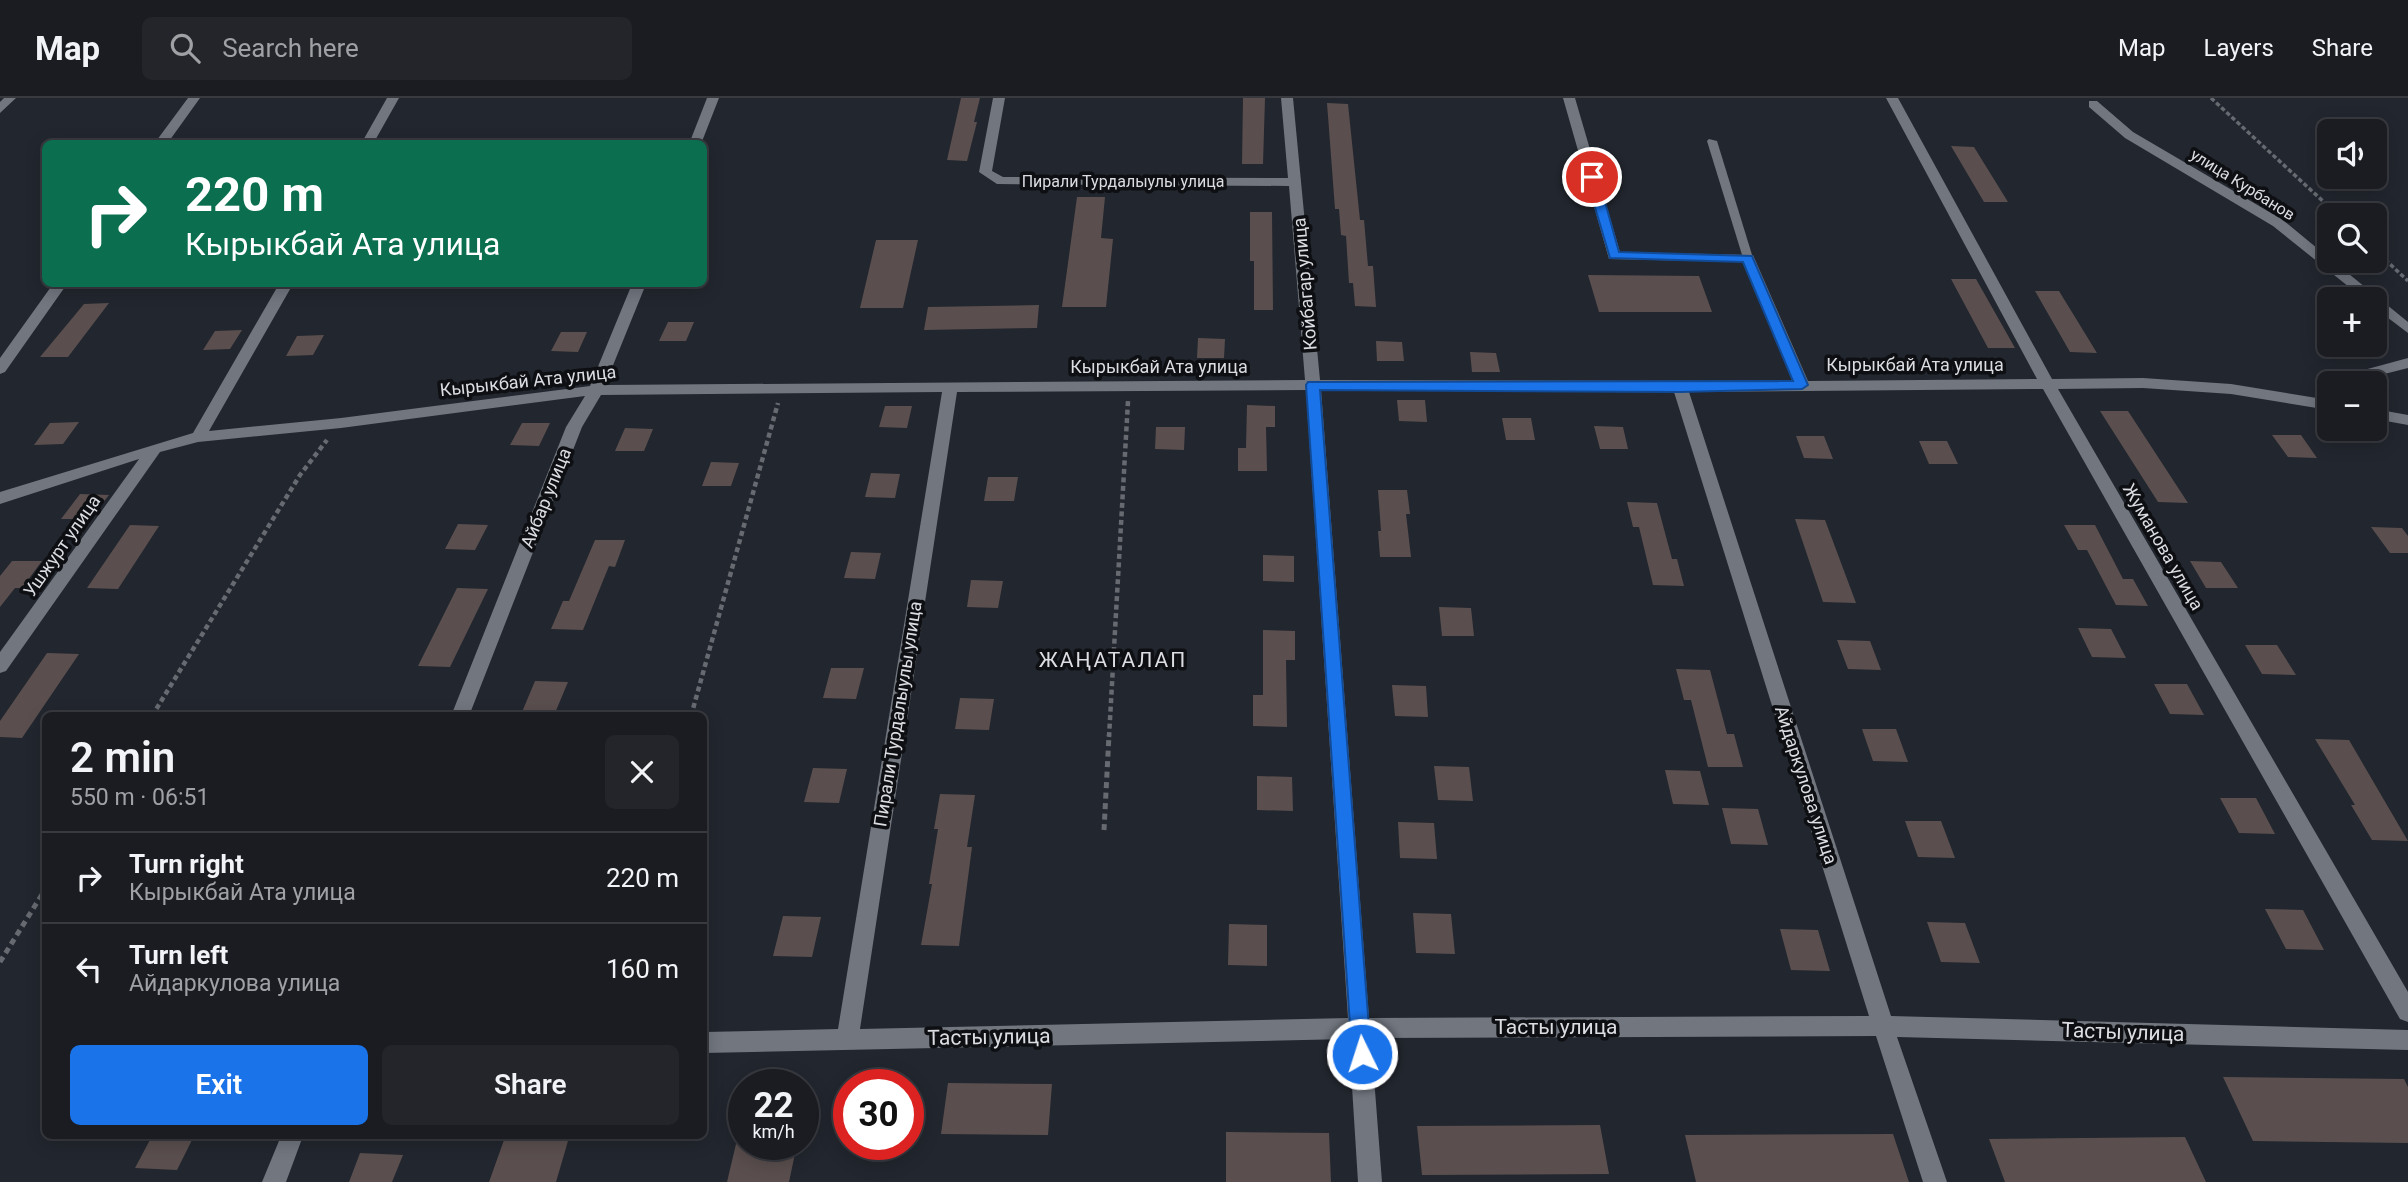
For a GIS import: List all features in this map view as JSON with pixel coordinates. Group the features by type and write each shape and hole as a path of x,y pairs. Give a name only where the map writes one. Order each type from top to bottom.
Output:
{"street":[{"path":"0,109 10,98"},
{"path":"163,140 194,98"},
{"path":"369,140 393,98"},
{"path":"697,140 713,98"},
{"name":"Пирали Турдалыулы улица","path":"999,98 985,172 1001,181 1296,182"},
{"name":"Койбагар улица","path":"1287,98 1313,385 1370,1182"},
{"path":"1569,98 1614,256 1748,258 1802,385"},
{"name":"Жуманова улица","path":"1892,98 2047,383 2408,1012"},
{"name":"улица Курбанов","path":"2092,104 2129,135 2278,223 2357,287"},
{"path":"0,369 59,287"},
{"path":"198,437 284,287"},
{"name":"Айбар улица","path":"462,712 574,427 596,390 638,287"},
{"name":"улица Курбанов","path":"2387,312 2408,329"},
{"path":"2379,371 2408,363"},
{"name":"Кырыкбай Ата улица","path":"0,498 155,448 198,437 341,423 596,390 2143,383 2231,389 2317,402"},
{"name":"Пирали Турдалыулы улица","path":"847,1041 950,387"},
{"name":"Айдаркулова улица","path":"1680,387 1882,1026 1935,1182"},
{"path":"2293,397 2317,389"},
{"path":"2387,417 2405,422"},
{"name":"Ушжурт улица","path":"0,666 155,448"},
{"name":"Тасты улица","path":"707,1043 1360,1028 1882,1026 2408,1040"},
{"path":"274,1182 291,1139"}],"lane":[{"path":"1712,141 1748,258"}],"path":[{"path":"2211,98 2325,203"},
{"path":"2387,261 2408,281"},
{"path":"1104,830 1128,386"},
{"path":"692,712 782,388"},
{"path":"154,712 300,475 341,423"},
{"path":"0,962 42,894"}],"building":[{"path":"961,98 980,98 974,122 977,122 967,161 947,160"},
{"path":"1243,98 1265,98 1263,164 1242,164"},
{"path":"1327,103 1348,104 1360,220 1364,220 1368,266 1373,266 1376,307 1355,306 1353,283 1349,283 1346,236 1341,235 1339,209 1335,209"},
{"path":"1951,146 1974,147 2008,202 1984,202"},
{"path":"1077,197 1105,197 1101,238 1113,239 1106,307 1062,307"},
{"path":"1250,212 1272,212 1273,310 1254,310"},
{"path":"876,240 918,240 903,308 860,308"},
{"path":"1588,275 1699,276 1712,312 1599,312"},
{"path":"1951,279 1976,279 2015,348 1988,348"},
{"path":"2035,291 2059,291 2097,353 2070,352"},
{"path":"109,303 68,357 40,357 84,304"},
{"path":"1039,305 1037,328 924,330 928,307"},
{"path":"668,322 694,322 686,341 659,341"},
{"path":"242,330 230,349 203,350 215,331"},
{"path":"561,332 587,332 578,352 551,351"},
{"path":"324,335 313,355 286,356 297,336"},
{"path":"1198,338 1225,339 1224,358 1197,358"},
{"path":"1376,341 1402,342 1404,361 1377,361"},
{"path":"1470,352 1496,353 1500,372 1472,372"},
{"path":"1397,400 1425,400 1427,422 1399,421"},
{"path":"1247,405 1275,406 1275,427 1266,427 1267,471 1238,471 1238,448 1246,448"},
{"path":"885,406 912,406 907,428 879,427"},
{"path":"2100,411 2128,411 2188,503 2158,502"},
{"path":"1502,418 1531,418 1535,440 1506,440"},
{"path":"79,422 63,444 34,445 50,423"},
{"path":"522,423 550,423 539,446 510,445"},
{"path":"1594,426 1623,427 1628,449 1600,449"},
{"path":"1156,427 1185,427 1184,450 1155,449"},
{"path":"625,428 653,429 644,451 615,451"},
{"path":"2272,435 2301,435 2317,458 2288,457"},
{"path":"1796,436 1824,436 1833,459 1804,458"},
{"path":"1919,441 1947,441 1958,464 1929,464"},
{"path":"711,462 739,463 731,486 702,486"},
{"path":"871,473 900,474 895,498 865,497"},
{"path":"988,477 1018,477 1014,501 984,501"},
{"path":"1378,490 1407,490 1410,514 1406,514 1411,557 1380,557"},
{"path":"80,494 109,495 90,519 61,519"},
{"path":"1627,502 1657,503 1672,559 1677,559 1684,586 1653,585 1639,527 1633,527"},
{"path":"1795,519 1825,520 1856,603 1823,602"},
{"path":"458,524 488,525 475,550 445,549"},
{"path":"130,525 159,526 118,589 87,588"},
{"path":"2064,525 2095,525 2123,579 2133,579 2148,606 2116,605 2087,550 2078,550"},
{"path":"2371,527 2402,528 2408,536 2408,553 2390,553"},
{"path":"595,540 625,540 615,567 609,566 583,630 551,629 563,601 569,601"},
{"path":"851,552 881,553 875,579 844,578"},
{"path":"1263,555 1294,556 1294,582 1263,581"},
{"path":"12,561 42,561 22,588 15,588 0,607 0,576"},
{"path":"2190,561 2221,562 2238,588 2206,588"},
{"path":"971,580 1003,581 998,608 967,607"},
{"path":"457,588 488,589 450,667 418,666"},
{"path":"1439,607 1471,608 1474,636 1442,636"},
{"path":"2078,628 2111,629 2126,658 2092,657"},
{"path":"1263,630 1295,631 1295,660 1286,660 1287,727 1253,726 1253,695 1263,695"},
{"path":"1837,640 1870,641 1881,670 1848,669"},
{"path":"2245,645 2277,645 2296,675 2262,674"},
{"path":"47,653 79,654 22,738 0,737 0,721"},
{"path":"831,668 864,668 856,699 823,698"},
{"path":"1676,669 1710,670 1727,734 1734,734 1743,767 1708,767 1691,700 1684,700"},
{"path":"535,681 568,682 555,712 522,712"},
{"path":"2154,684 2187,684 2204,715 2170,714"},
{"path":"1392,685 1426,686 1428,717 1395,716"},
{"path":"960,698 994,699 989,730 955,729"},
{"path":"1862,729 1896,729 1908,762 1873,761"},
{"path":"2315,739 2349,740 2408,841 2372,840 2351,805 2355,805"},
{"path":"1434,766 1469,767 1473,801 1438,800"},
{"path":"813,768 847,769 839,803 804,802"},
{"path":"1665,770 1700,771 1709,805 1673,804"},
{"path":"1257,776 1292,777 1293,811 1257,810"},
{"path":"940,794 975,795 967,847 972,847 959,946 921,945 932,884 929,884 938,829 934,829"},
{"path":"2220,798 2256,798 2275,834 2239,833"},
{"path":"1722,808 1758,809 1768,845 1731,844"},
{"path":"1905,821 1941,821 1955,858 1918,857"},
{"path":"1398,822 1434,823 1437,859 1400,858"},
{"path":"2265,909 2303,910 2324,950 2286,949"},
{"path":"1413,913 1451,914 1455,954 1416,953"},
{"path":"783,916 821,917 812,957 773,956"},
{"path":"1927,922 1965,923 1980,963 1941,962"},
{"path":"1229,924 1267,925 1267,966 1228,965"},
{"path":"1780,929 1818,930 1830,971 1791,970"},
{"path":"2223,1077 2404,1079 2408,1087 2408,1143 2253,1141"},
{"path":"948,1083 1052,1084 1048,1135 941,1134"},
{"path":"1600,1125 1609,1174 1422,1175 1417,1126"},
{"path":"1226,1132 1329,1133 1331,1182 1226,1182"},
{"path":"1893,1134 1909,1182 1696,1182 1685,1135"},
{"path":"2185,1137 2206,1182 2005,1182 1989,1139"},
{"path":"150,1139 192,1139 177,1170 135,1168"},
{"path":"504,1140 568,1141 556,1182 489,1182"},
{"path":"360,1153 403,1155 392,1182 349,1182"},
{"path":"732,1160 794,1160 789,1182 727,1182"}],"district":[{"name":"ЖАҢАТАЛАП","path":"1113,660"}],"route":[{"path":"1362,1054 1313,385 1802,385 1748,258 1614,256 1592,177"}]}
